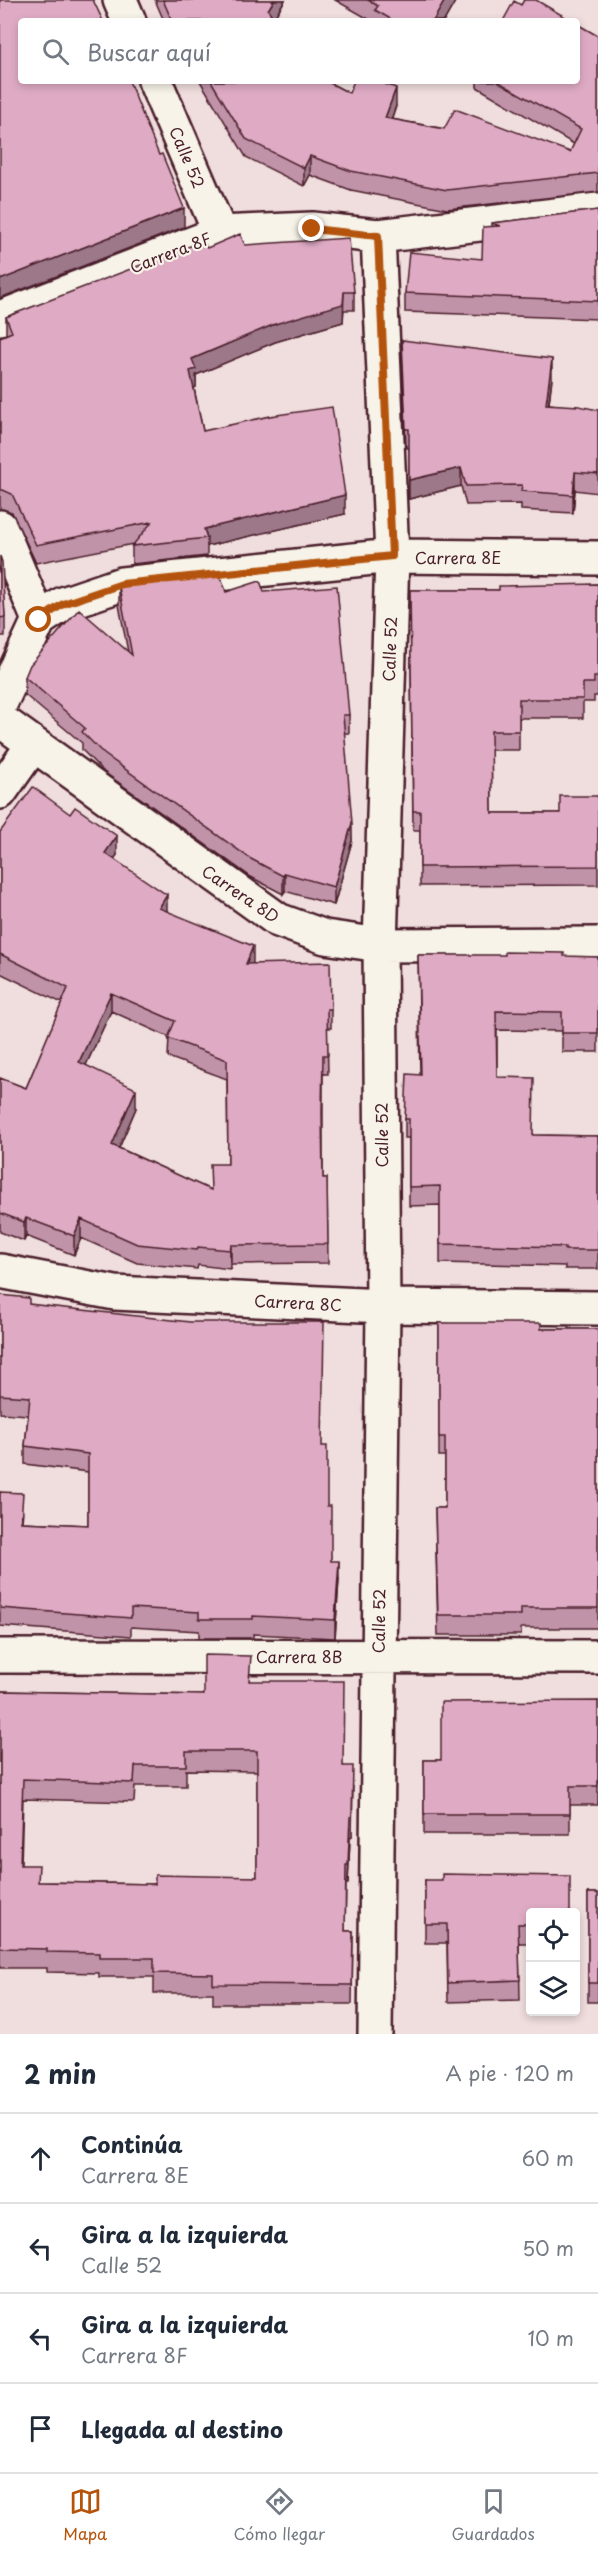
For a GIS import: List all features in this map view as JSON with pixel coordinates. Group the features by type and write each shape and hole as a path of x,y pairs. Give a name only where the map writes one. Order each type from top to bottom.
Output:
{"street":[{"path":"120,0 128,18"},
{"name":"Calle 52","path":"156,84 220,233"},
{"name":"Carrera 8F","path":"0,318 220,233 312,229 378,236 598,210"},
{"name":"Calle 52","path":"375,2034 377,1656 383,1306 380,945 392,556 378,236"},
{"path":"0,527 39,620 0,704"},
{"name":"Carrera 8E","path":"39,620 63,604 122,584 392,556 598,558"},
{"name":"Carrera 8D","path":"0,720 278,920 325,937 380,945 598,944"},
{"path":"0,792 33,745"},
{"name":"Carrera 8C","path":"0,1271 115,1293 383,1306 598,1308"},
{"name":"Carrera 8B","path":"0,1656 598,1656"}],"building":[{"path":"0,0 93,0 102,18 18,18 18,84 130,84 159,155 162,154 184,208 0,280"},
{"path":"163,0 274,0 268,10 274,18 171,18"},
{"path":"368,0 445,0 435,18 389,18 375,10 378,6"},
{"path":"524,0 536,0 567,18 505,18 514,1 521,5"},
{"path":"580,26 598,36 598,173 447,190 351,171 310,156 304,168 246,139 213,84 332,84 349,93 353,84 385,84 396,88 385,118 444,129 455,109 570,152 581,129 502,84 580,84"},
{"path":"598,210 598,301 405,293 409,252 482,259 483,227 500,226 492,223"},
{"path":"240,234 245,245 349,238 354,292 344,292 343,304 275,324 192,359 196,369 190,371 203,431 270,416 332,407 345,495 204,529 207,538 132,546 152,522 36,545 12,494 0,490 0,337 12,332 6,317 198,243 199,247 205,244 207,248"},
{"path":"402,340 552,359 546,404 598,410 598,474 575,472 573,495 521,491 522,485 466,486 461,468 409,480 409,429 406,429"},
{"path":"0,556 5,617 0,618"},
{"path":"220,575 226,592 260,581 264,592 337,586 349,715 343,715 352,823 334,887 285,873 283,876 251,859 104,754 82,732 85,728 25,677 30,665 79,609 132,655 119,587 126,584"},
{"path":"598,584 598,677 594,677 594,683 583,683 583,699 519,699 519,731 491,731 492,813 560,813 560,796 598,796 598,866 420,867 420,811 413,811 410,590 499,590 499,586"},
{"path":"33,787 70,814 75,807 117,836 105,853 167,895 159,908 253,946 246,964 330,962 331,1009 327,1009 328,1055 323,1055 322,1112 323,1178 327,1178 328,1244 231,1245 230,1250 198,1247 197,1250 137,1244 81,1219 74,1236 26,1218 24,1222 0,1213 0,1078 26,1088 68,988 0,954 0,832","holes":["111,993 175,1021 168,1038 227,1060 228,1164 210,1164 211,1190 112,1145 136,1089 79,1062"]},
{"path":"505,952 564,953 564,956 598,957 598,1033 562,1033 562,1012 496,1011 497,1077 534,1078 533,1135 598,1136 598,1250 440,1244 440,1186 409,1187 409,1119 405,1119 407,1074 421,1075 418,955 505,955"},
{"path":"0,1295 29,1298 29,1304 190,1322 324,1322 322,1446 327,1446 327,1506 331,1506 331,1561 339,1561 335,1620 253,1616 253,1619 199,1619 199,1612 131,1608 131,1618 0,1608 0,1492 23,1493 21,1522 88,1525 88,1454 25,1446 30,1397 0,1395"},
{"path":"439,1323 541,1323 541,1329 598,1329 598,1608 521,1608 521,1615 438,1615 435,1508 445,1508 445,1437 439,1437"},
{"path":"204,1655 251,1656 249,1681 344,1681 343,1766 353,1766 352,1816 350,1817 348,1865 346,1865 345,1931 353,1931 352,1985 213,1984 213,1974 154,1973 154,1958 99,1958 99,1953 0,1948 0,1691 204,1695","holes":["186,1751 257,1751 257,1877 155,1875 155,1884 38,1882 39,1865 20,1865 23,1779 134,1783 135,1766 186,1766"]},
{"path":"598,1701 598,1786 570,1786 570,1814 424,1814 424,1760 441,1760 441,1702"},
{"path":"442,1874 570,1876 570,1908 526,1908 526,1924 518,1924 520,1980 448,1983 447,1924 425,1924 425,1880 442,1880"},
{"path":"588,1893 598,1893 598,1983 588,1983"}],"route":[{"path":"39,620 63,604 122,584 392,556 378,236 312,229"}]}
